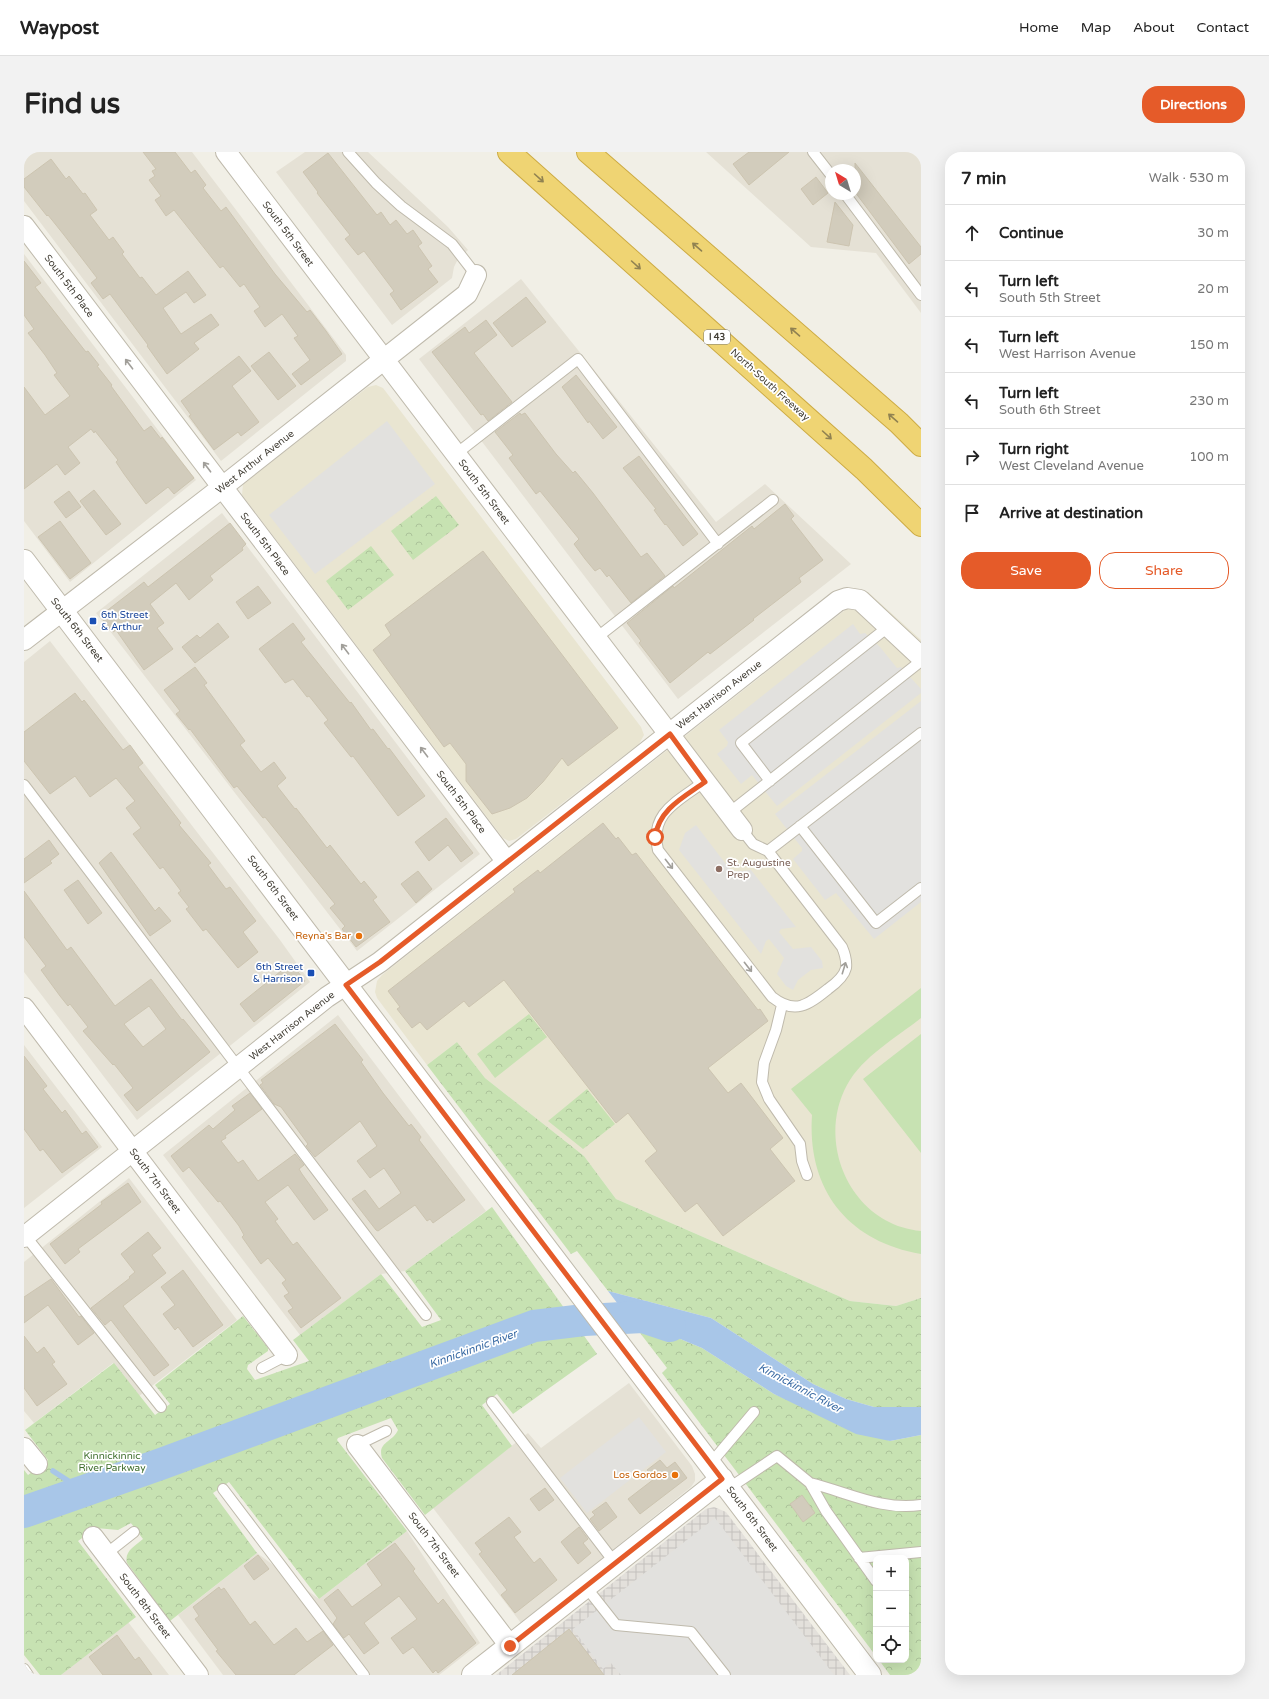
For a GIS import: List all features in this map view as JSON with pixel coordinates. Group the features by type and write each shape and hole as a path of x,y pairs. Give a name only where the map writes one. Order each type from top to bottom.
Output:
{"highway":[{"name":"North-South Freeway","path":"509,152 864,469 921,525"},
{"path":"588,152 899,423 921,445"}],"street":[{"name":"South 5th Street","path":"226,152 742,830"},
{"name":"South 5th Place","path":"24,226 507,862"},
{"name":"West Arthur Avenue","path":"24,640 223,487 467,294 476,275"},
{"name":"South 6th Street","path":"24,561 870,1675"},
{"name":"West Harrison Avenue","path":"24,1236 133,1152 327,997 380,962 838,602 847,598 860,600 888,627"},
{"path":"888,627 921,657"},
{"name":"South 7th Street","path":"24,1008 287,1355"},
{"name":"South 7th Street","path":"358,1445 510,1646"},
{"path":"24,1448 38,1464"},
{"path":"473,1675 586,1587 720,1477"},
{"name":"South 8th Street","path":"93,1537 198,1675"}],"lane":[{"path":"348,152 376,183 402,206 452,244 476,275"},
{"path":"813,152 825,167"},
{"path":"850,200 921,295"},
{"path":"456,454 578,359 718,544"},
{"path":"596,639 773,500"},
{"path":"770,781 741,742 888,627"},
{"path":"729,813 921,661"},
{"path":"768,851 921,733"},
{"path":"705,782 662,816 656,826 655,837 658,850 772,997 782,1005 796,1007 807,1005 838,981 846,969 846,958 842,947 768,851 753,844 742,830"},
{"path":"24,785 426,1315"},
{"path":"800,826 876,923 921,888"},
{"path":"782,1005 776,1030 764,1063 762,1082 768,1099 800,1144 802,1162 807,1176"},
{"path":"24,1236 161,1407"},
{"path":"262,1368 287,1355"},
{"path":"492,1402 615,1563"},
{"path":"720,1477 754,1412"},
{"path":"358,1445 386,1431"},
{"path":"720,1477 777,1456 810,1483 826,1511 873,1577"},
{"path":"810,1483 838,1489 856,1498 883,1505 921,1505"},
{"path":"223,1489 364,1675"},
{"path":"106,1554 134,1532"},
{"path":"859,1558 921,1552"},
{"path":"586,1587 616,1625 691,1632 724,1675"},
{"path":"24,1669 28,1675"}],"shaded area":[{"path":"24,152 192,152 346,355 346,361 221,461 24,201"},
{"path":"305,152 368,152 448,227 468,250 458,259 454,267 452,278 392,325 276,172"},
{"path":"706,152 921,152 921,313 876,253 811,247"},
{"path":"24,254 196,480 70,582 24,521"},
{"path":"521,279 716,522 765,484 851,564 678,699 419,359"},
{"path":"376,385 383,388 641,727 644,735 639,744 516,839 509,841 503,838 242,495 243,484 368,387"},
{"path":"387,421 435,484 315,574 269,515"},
{"path":"222,513 480,854 357,951 96,613"},
{"name":"St. Augustine Prep","path":"868,592 921,640 921,1298 896,1306 850,1301 616,1199 584,1156 485,1078 457,1042 427,1065 377,998 375,992 377,981 382,975"},
{"path":"853,624 860,634 865,633 880,647 897,668 901,667 921,689 921,693 777,806 752,775 741,784 717,754 727,746 728,742 719,730"},
{"path":"50,641 280,940 310,982 137,1120 24,972 24,662"},
{"path":"921,701 921,902 874,939 836,893 825,900 793,859 802,851 802,848 775,814"},
{"path":"696,825 732,872 751,870 796,927 781,929 779,932 793,949 811,947 822,961 823,968 811,970 798,980 793,990 786,986 777,974 784,958 769,939 766,941 761,954 679,850 685,833"},
{"path":"338,1015 486,1211 405,1271 381,1274 300,1335 163,1155"},
{"path":"24,1045 102,1147 24,1208"},
{"path":"129,1178 237,1320 139,1396 113,1363 34,1423 24,1411 24,1262"},
{"path":"629,1383 692,1466 695,1474 695,1481 691,1487 521,1623 433,1508 528,1433 541,1448"},
{"path":"639,1417 666,1452 587,1513 560,1478"},
{"path":"714,1507 726,1512 850,1675 496,1675 706,1509"},
{"path":"715,1518 834,1675 621,1675 611,1663 603,1669 573,1629"},
{"path":"407,1531 480,1643 439,1675 223,1675 178,1615 257,1553 319,1599"},
{"path":"128,1622 169,1675 61,1675"}],"green space":[{"path":"436,496 459,525 413,560 391,531"},
{"path":"371,546 394,575 348,610 326,581"},
{"path":"921,988 921,1018 871,1056 854,1075 847,1085 838,1108 835,1132 838,1156 846,1178 859,1198 876,1214 897,1225 921,1231 921,1254 895,1247 872,1237 853,1224 837,1207 825,1188 817,1166 812,1142 812,1115 791,1089"},
{"path":"529,1014 547,1037 495,1078 477,1054"},
{"path":"921,1034 921,1153 863,1079"},
{"path":"457,1042 485,1078 584,1156 616,1199 850,1301 896,1306 921,1298 921,1407 874,1407 846,1399 813,1384 711,1318 608,1291 577,1251 571,1254 427,1065"},
{"path":"587,1089 615,1124 583,1149 548,1121"},
{"name":"Kinnickinnic River Parkway","path":"492,1207 597,1354 513,1414 497,1394 482,1405 512,1446 425,1515 382,1458 381,1453 384,1445 396,1434 398,1430 391,1418 338,1438 337,1440 407,1531 319,1599 229,1482 213,1493 257,1553 170,1621 127,1563 126,1559 129,1552 143,1539 131,1523 118,1530 96,1528 78,1541 136,1617 61,1675 40,1675 24,1655 24,1470 28,1475 48,1460 25,1430 114,1363 155,1415 170,1404 155,1385 243,1316 268,1348 268,1351 248,1365 247,1369 255,1380 309,1361 293,1340 381,1274 422,1327 441,1320 405,1271"},
{"path":"637,1329 661,1331 702,1348 774,1394 890,1441 921,1435 921,1675 890,1675 881,1663 909,1663 909,1555 873,1555 873,1652 662,1373 667,1368"}],"water":[{"name":"Kinnickinnic River","path":"608,1291 711,1318 813,1384 846,1399 874,1407 921,1407 921,1435 890,1441 856,1434 774,1394 702,1348 661,1331 637,1329"}],"building":[{"path":"143,152 175,152 191,173 195,170 206,185 203,188 221,211 226,207 275,274 307,312 310,310 342,354 301,385 292,374 310,360 294,338 298,336 282,314 265,327 254,311 260,307 244,284 240,287 223,266 220,268 174,210 166,216 155,200 161,196 149,180 155,176 152,171 156,169"},
{"path":"749,152 789,152 749,185 733,164"},
{"path":"328,153 377,215 381,212 390,225 396,220 407,234 413,230 422,243 418,246 432,266 428,269 438,282 401,310 390,294 394,291 364,251 358,255 345,239 350,235 317,193 318,192 303,172"},
{"path":"51,159 66,179 69,176 83,194 85,193 97,210 90,215 109,240 113,237 124,252 122,254 140,278 142,277 156,295 188,271 206,295 194,303 186,292 163,308 181,334 211,314 219,325 194,343 199,349 167,374 147,346 148,345 110,294 103,299 91,283 97,278 48,215 47,216 24,187 24,179"},
{"path":"861,171 921,247 921,254 909,264 861,200"},
{"path":"816,177 825,189 825,195 813,205 801,189"},
{"path":"835,202 853,225 849,246 827,242"},
{"path":"24,261 41,283 35,287 86,352 88,351 99,365 97,366 144,431 151,426 161,439 162,437 194,478 174,494 168,487 146,504 116,462 118,460 95,431 94,433 91,429 68,447 80,463 65,475 57,464 24,489 24,387 45,415 70,396 54,375 57,373 45,355 28,333 34,329 24,315"},
{"path":"526,297 546,322 512,347 493,323"},
{"path":"486,320 497,335 474,353 512,402 488,421 483,414 481,415 432,352 465,327 469,333"},
{"path":"269,352 296,386 278,400 251,366"},
{"path":"239,356 251,371 232,386 259,422 241,436 238,432 214,450 189,416 191,415 181,401"},
{"path":"576,375 617,427 603,439 589,421 588,423 562,387"},
{"path":"520,413 521,415 525,413 556,454 573,473 575,471 641,557 647,553 665,576 631,603 609,575 607,577 600,568 595,571 574,544 579,539 540,491 536,494 509,458 513,455 495,432"},
{"path":"639,456 698,534 683,546 666,524 665,525 654,510 656,509 623,468"},
{"path":"94,490 121,524 106,535 80,501"},
{"path":"69,491 81,507 66,518 54,502"},
{"path":"785,504 794,516 791,519 823,560 799,578 801,582 753,619 754,620 710,654 708,652 670,683 639,643 641,641 627,623 752,526 754,529"},
{"path":"60,521 91,563 70,579 38,537"},
{"path":"230,523 246,544 242,548 243,550 210,576 213,580 189,600 176,583 150,604 164,623 157,628 173,649 144,670 116,630 113,632 100,616 144,582 148,587"},
{"path":"483,551 618,728 568,766 562,758 543,782 527,798 510,808 492,814 466,781 466,764 450,743 444,747 373,650 391,635 385,625"},
{"path":"258,586 271,603 248,619 236,602"},
{"path":"218,623 229,637 195,663 182,647 197,635 200,638"},
{"path":"293,623 305,639 301,642 350,703 351,702 371,730 373,729 388,749 389,748 425,796 398,816 353,756 351,757 324,723 328,720 309,696 307,697 293,679 285,683 259,649"},
{"path":"195,667 207,683 204,685 245,741 240,745 261,772 274,762 286,778 277,786 327,848 330,845 361,884 364,881 377,897 373,900 390,922 356,947 342,929 345,926 330,908 335,904 265,817 263,818 237,786 234,788 190,729 189,730 176,714 180,711 164,690"},
{"path":"75,693 82,702 84,700 123,750 130,745 143,763 138,767 181,823 179,825 211,863 208,865 226,889 230,887 256,921 243,932 258,952 238,968 206,929 203,931 186,909 189,907 178,893 181,891 163,867 160,869 133,834 141,828 126,808 135,801 116,778 90,797 75,776 50,794 24,761 24,732"},
{"path":"446,818 473,853 461,862 448,845 429,861 415,842"},
{"path":"603,823 616,839 618,837 632,855 636,853 768,1021 708,1068 728,1093 741,1083 783,1138 770,1149 795,1181 723,1236 697,1203 685,1212 645,1161 657,1151 628,1113 616,1123 504,980 469,1007 464,1001 427,1030 420,1022 412,1028 397,1009 400,1007 388,991 515,892 513,889 538,870 540,873"},
{"path":"49,840 59,854 50,861 52,863 24,883 24,859"},
{"path":"111,852 155,911 159,907 171,921 150,936 99,863"},
{"path":"418,871 432,889 416,903 401,884"},
{"path":"78,880 102,913 88,924 64,890"},
{"path":"24,891 67,950 71,947 115,1006 151,979 182,1020 183,1019 210,1052 137,1111 124,1095 133,1088 114,1064 113,1065 83,1031 88,1027 70,1004 68,1006 41,970 46,966 24,937","holes":["149,1006 166,1029 143,1047 124,1024"]},
{"path":"291,963 305,981 254,1022 240,1004"},
{"path":"335,1024 363,1060 361,1062 383,1093 409,1126 411,1124 421,1137 419,1140 465,1200 433,1223 430,1219 427,1221 415,1205 378,1231 376,1230 352,1199 365,1190 379,1209 401,1193 384,1168 370,1178 357,1161 377,1146 360,1121 315,1157 306,1146 308,1144 281,1107 274,1104 260,1085 263,1083 261,1080"},
{"path":"24,1056 47,1086 43,1089 62,1113 65,1110 82,1134 86,1131 98,1147 62,1173 43,1149 40,1151 24,1129"},
{"path":"250,1093 262,1109 225,1136 226,1138 221,1141 238,1163 243,1160 258,1181 295,1154 304,1165 299,1169 328,1210 314,1220 288,1185 265,1202 278,1219 275,1221 293,1245 297,1242 341,1298 301,1328 288,1311 293,1308 284,1296 289,1293 282,1283 286,1280 268,1258 261,1264 242,1237 244,1235 239,1226 220,1201 218,1202 189,1167 183,1172 171,1156 209,1125 213,1129 235,1110 232,1106"},
{"path":"128,1183 141,1202 78,1249 80,1252 65,1264 50,1244 102,1204 101,1202"},
{"path":"148,1232 161,1248 152,1255 166,1273 123,1306 169,1365 154,1376 111,1320 105,1325 91,1308 130,1278 129,1277 135,1272 121,1254"},
{"path":"183,1270 223,1325 193,1347 178,1327 175,1330 163,1314 175,1305 161,1287"},
{"path":"51,1279 79,1317 81,1316 94,1333 78,1345 48,1305 24,1323 24,1297"},
{"path":"24,1336 37,1353 44,1347 55,1362 52,1364 67,1384 37,1406 24,1388"},
{"path":"660,1460 667,1468 675,1462 687,1478 640,1514 628,1499 654,1479 647,1470"},
{"path":"545,1488 554,1500 539,1511 530,1499"},
{"path":"802,1495 815,1513 803,1522 790,1504"},
{"path":"606,1502 617,1517 599,1531 590,1519 595,1515 592,1512"},
{"path":"509,1517 521,1532 514,1537 534,1563 540,1558 557,1580 515,1613 501,1595 507,1590 479,1554 482,1552 475,1543"},
{"path":"579,1527 588,1539 583,1543 591,1553 578,1564 561,1542"},
{"path":"395,1543 415,1569 413,1571 438,1604 443,1599 476,1643 438,1673 436,1670 433,1673 413,1647 403,1654 391,1638 417,1619 399,1596 364,1623 379,1643 364,1654 349,1634 344,1638 333,1624 337,1618 324,1600 338,1589 352,1607 382,1585 367,1564"},
{"path":"258,1555 269,1569 254,1580 244,1566"},
{"path":"219,1587 221,1590 224,1588 250,1625 255,1621 274,1645 296,1628 307,1642 323,1631 333,1645 294,1675 236,1675 216,1651 218,1650 195,1619 199,1616 193,1607"},
{"path":"569,1629 604,1675 512,1675"},
{"path":"117,1635 135,1660 139,1657 152,1675 103,1675 89,1657"}],"waterway":[{"name":"Kinnickinnic River","path":"24,1512 161,1464 534,1326 584,1320 643,1317 670,1326"},
{"path":"53,1471 84,1491"}],"place":[{"name":"6th Street & Arthur","path":"93,621"},
{"name":"St. Augustine Prep","path":"719,869"},
{"name":"Reyna's Bar","path":"359,936"},
{"name":"6th Street & Harrison","path":"311,973"},
{"name":"Los Gordos","path":"675,1475"}],"route":[{"path":"510,1646 722,1479 346,985 380,962 670,734 705,782 662,816 656,826 655,837"}]}
